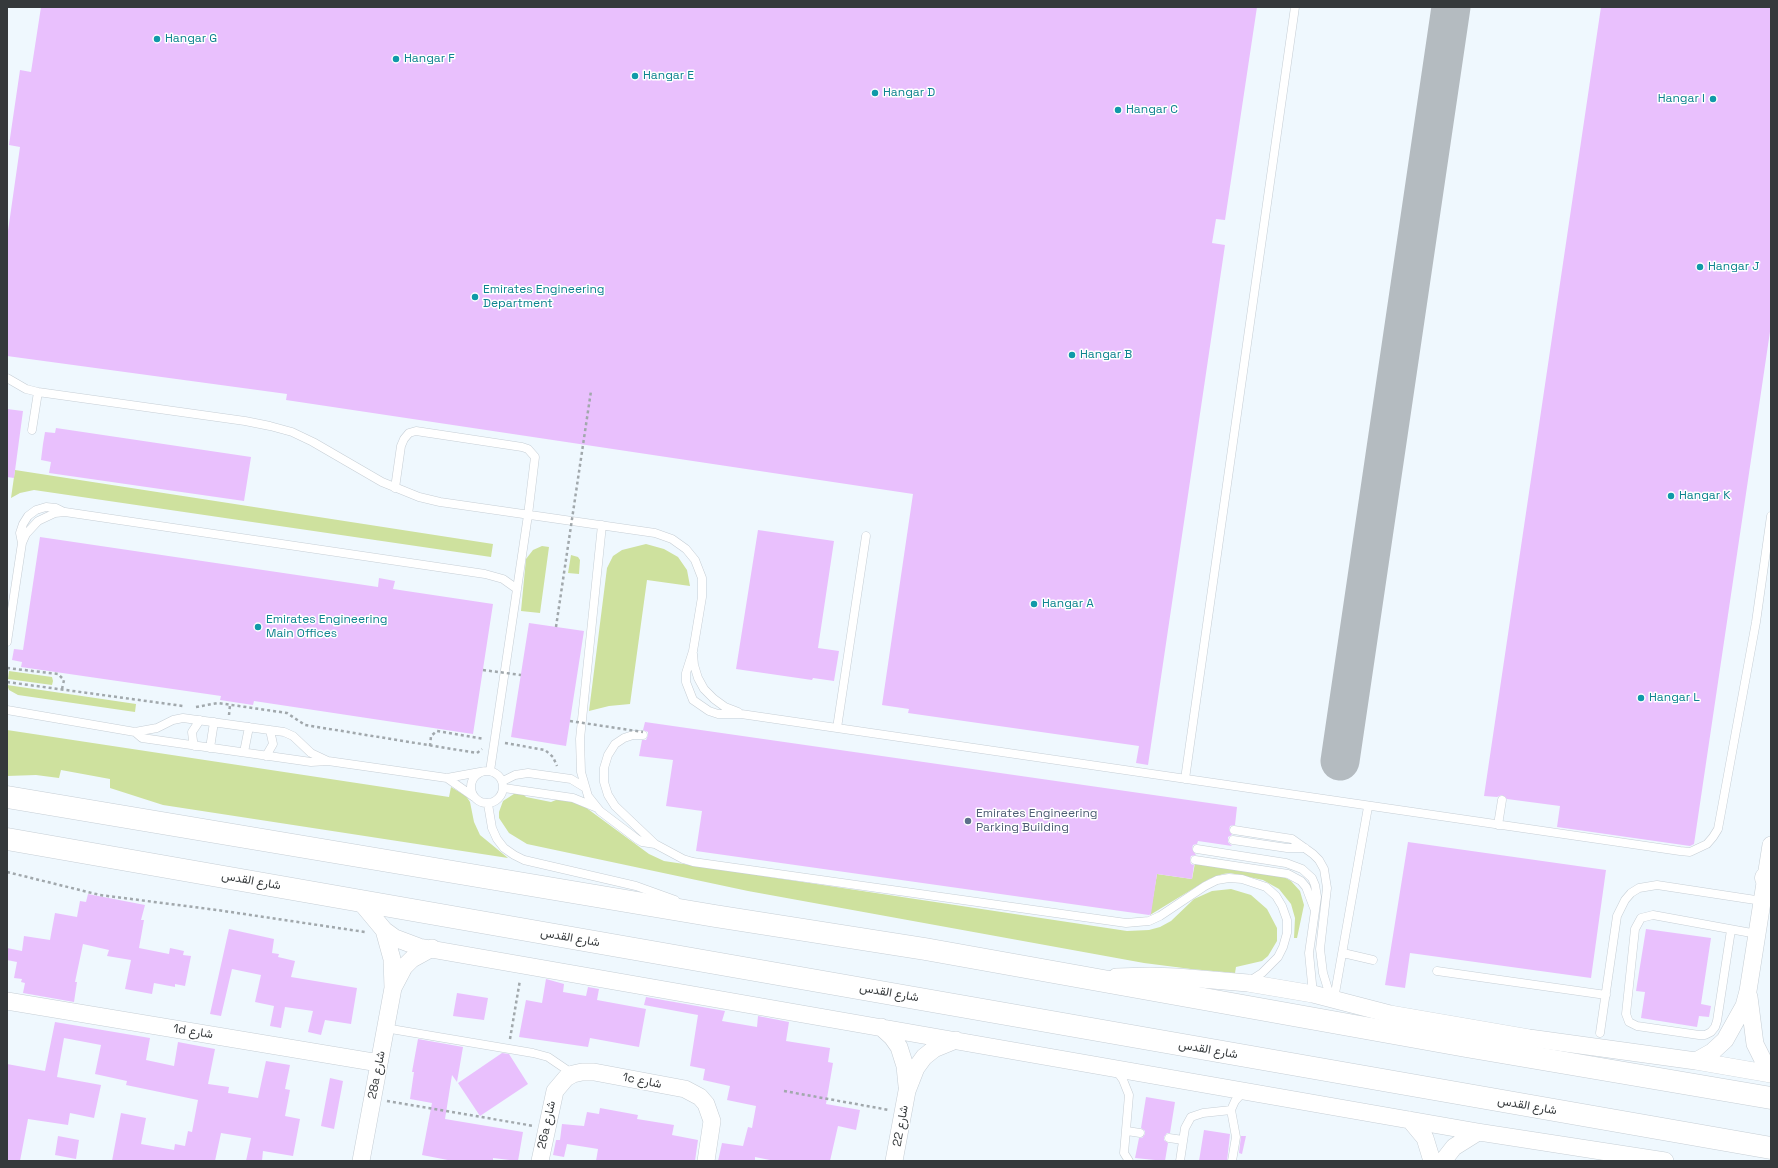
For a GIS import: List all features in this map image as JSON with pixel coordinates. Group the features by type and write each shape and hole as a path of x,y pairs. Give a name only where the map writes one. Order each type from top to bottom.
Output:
{"main road":[{"path":"7,797 715,916 925,949 1771,1098"},
{"name":"شارع القدس","path":"7,839 1771,1148"}],"street":[{"path":"1696,1061 1712,1052 1725,1040 1738,1019 1748,991 1762,901 1768,878 1771,845"},
{"path":"359,900 385,932 407,943 432,948 1478,1132 1665,1161"},
{"name":"28a شارع","path":"361,1161 393,988 392,959 385,932"},
{"name":"28a شارع","path":"393,988 404,968 417,956 432,948"},
{"path":"1097,980 1123,976 1150,976 1248,983 1313,994 1390,1014 1529,1038 1696,1061 1771,1074"},
{"path":"1748,991 1750,1019 1755,1044 1764,1062 1771,1070"},
{"name":"1d شارع","path":"7,1001 379,1063"},
{"name":"شارع 22","path":"881,1027 892,1037 901,1052 905,1066 907,1091"},
{"name":"شارع 22","path":"894,1161 907,1091 916,1068 924,1057 934,1049 956,1040"},
{"name":"1c شارع","path":"573,1074 594,1072 685,1089 696,1094 706,1104 712,1122 706,1161"},
{"name":"26a شارع","path":"540,1161 555,1092 559,1084 573,1074"},
{"path":"1410,1120 1424,1138 1432,1161"},
{"path":"1443,1161 1454,1148 1478,1132"}],"lane":[{"path":"1184,779 1295,7"},
{"path":"7,378 26,389 38,392 245,421 292,432 313,442 395,488 419,497 440,502 655,533 672,539 686,549 695,560 702,578 702,597 693,652 686,673 686,682 694,700 700,706 713,713 741,714 1690,852 1707,844 1713,837 1718,824 1756,622 1771,516"},
{"path":"32,430 38,392"},
{"path":"395,488 401,446 409,433 416,430 522,447 528,449 534,457 528,515 490,770"},
{"path":"7,642 22,543 20,533 28,516 36,510 46,507 56,508 65,512 485,574 503,579 517,589"},
{"path":"600,811 593,803 584,786 581,772 580,739 602,525"},
{"path":"837,728 866,536"},
{"path":"693,652 694,665 698,678 704,689 724,707 741,714"},
{"path":"7,710 135,732 157,728 178,718 270,730 288,734 296,738 307,750 328,761"},
{"path":"196,746 193,741 192,732 200,720"},
{"path":"210,748 214,722"},
{"path":"244,752 249,727"},
{"path":"266,756 273,744 270,730"},
{"path":"135,732 142,738 196,746 317,763 328,761 447,778 490,770 496,773 504,785 573,798 587,803 637,839 642,842 655,844"},
{"path":"643,734 632,735 615,744 608,755 604,768 604,782 608,794 615,806 655,844 675,856 693,862 1126,923 1149,921 1160,916 1205,886 1217,880 1229,878 1242,879 1266,887 1276,896 1282,906 1287,920 1283,947 1278,957 1262,973 1248,983"},
{"path":"475,798 471,786 475,776 480,772"},
{"path":"447,778 475,798 488,804 499,799 504,785 515,775 528,773 571,779 584,786"},
{"path":"1498,825 1502,800"},
{"path":"488,804 492,828 497,839 504,848 524,860 636,886 715,916"},
{"path":"1332,999 1343,952 1368,806"},
{"path":"1234,830 1285,837 1298,842 1319,860 1327,878 1320,949 1323,973 1332,999"},
{"path":"1232,840 1287,848 1305,848"},
{"path":"1197,849 1286,863 1302,869 1307,873 1315,885 1317,897 1308,953 1313,994"},
{"path":"1195,860 1280,873 1294,877 1306,886 1315,909"},
{"path":"1600,1033 1617,916 1625,900 1639,888 1657,884 1762,901"},
{"path":"1731,930 1717,1022 1711,1032 1705,1035 1699,1035 1637,1026 1629,1022 1626,1014 1634,929 1641,918 1653,915 1757,934"},
{"path":"1343,952 1373,960"},
{"path":"1437,971 1606,995"},
{"path":"385,1028 534,1053 548,1057 573,1074"},
{"path":"1114,1068 1123,1080 1129,1095 1124,1153 1129,1161"},
{"path":"1232,1161 1236,1137 1231,1110 1235,1102 1244,1091"},
{"path":"1180,1161 1185,1128 1191,1118 1203,1113 1231,1110"},
{"path":"1127,1131 1140,1133"},
{"path":"1169,1138 1183,1140"}],"path":[{"path":"556,627 591,391"},
{"path":"7,668 58,674 64,680 62,689"},
{"path":"483,670 521,675"},
{"path":"570,721 643,734"},
{"path":"7,872 107,896 385,932"},
{"path":"508,1048 523,964"},
{"path":"784,1091 903,1112"},
{"path":"372,1098 546,1128"}],"green space":[{"path":"15,470 493,544 491,557 34,490 20,493 11,498"},
{"path":"646,544 664,549 678,557 687,570 690,586 647,580 630,704 609,706 589,711 607,568 613,556 622,550"},
{"path":"542,546 549,547 540,613 521,611 526,559 533,550"},
{"path":"571,555 578,557 580,560 579,574 568,573"},
{"path":"9,671 52,677 52,685 8,679"},
{"path":"7,685 136,704 135,712 18,695 9,690"},
{"path":"7,730 449,797 451,787 466,796 470,802 474,822 480,835 508,858 163,805 110,788 110,779 61,770 59,778 36,775 7,776"},
{"path":"517,792 522,793 526,797 551,802 561,798 581,804 649,854 664,861 1127,931 1149,930 1160,927 1171,921 1194,899 1212,891 1231,889 1251,895 1267,909 1277,928 1277,941 1268,956 1262,961 1236,967 1235,973 1191,969 1144,963 748,891 527,844 509,833 499,818 499,812 503,801"},
{"path":"1195,863 1284,877 1291,881 1300,891 1304,905 1297,938 1294,938 1295,918 1291,904 1279,889 1263,880 1230,873 1209,879 1150,915 1157,874 1192,879"}],"building":[{"path":"41,7 1257,7 1225,220 1216,219 1212,243 1225,245 1148,765 1136,763 1139,746 908,713 909,709 882,705 913,494 286,400 287,394 7,356 7,238 20,147 9,145 20,70 31,72"},
{"path":"1601,7 1771,7 1771,325 1694,844 1690,846 1557,827 1560,806 1507,799 1502,795 1497,797 1484,796"},
{"path":"7,409 23,411 14,478 7,477"},
{"path":"56,428 251,457 244,501 49,473 51,462 41,460 43,444 45,432 55,433"},
{"path":"758,530 834,541 818,648 839,651 834,681 813,678 812,680 736,669"},
{"name":"Emirates Engineering Main Offices","path":"40,537 378,587 379,578 395,581 393,589 493,604 473,734 254,701 253,705 220,700 221,696 21,667 22,662 12,660 14,649 23,650"},
{"path":"529,623 584,631 566,746 511,737"},
{"name":"Emirates Engineering Parking Building","path":"645,722 1237,807 1235,825 1230,826 1229,830 1232,835 1228,837 1228,842 1232,846 1198,841 1197,844 1193,845 1192,849 1196,855 1191,856 1190,860 1191,864 1194,865 1192,879 1157,874 1151,914 1149,915 696,851 702,811 666,806 673,760 639,756 642,740 646,740 648,735 648,732 643,730"},
{"path":"1408,842 1606,870 1591,978 1410,953 1405,988 1385,985"},
{"path":"88,894 145,905 141,920 144,920 139,948 169,954 170,948 184,951 183,955 191,956 185,986 175,984 175,987 154,983 152,994 125,989 131,960 107,956 109,950 83,944 75,982 77,982 74,1002 23,993 25,983 21,982 22,979 14,978 17,962 7,960 7,948 22,951 24,936 50,940 55,913 77,917 80,901 86,902"},
{"path":"229,929 274,939 272,953 279,954 278,957 295,961 291,977 357,988 351,1024 325,1020 321,1035 308,1032 313,1011 285,1007 281,1028 270,1026 274,1006 255,1002 261,975 232,969 221,1016 210,1014"},
{"path":"1646,929 1711,938 1701,1004 1711,1006 1709,1017 1699,1016 1697,1027 1641,1018 1645,992 1636,991"},
{"path":"546,979 564,984 563,992 586,996 588,987 599,989 597,1000 646,1009 639,1047 590,1038 588,1047 519,1037 526,1000 542,1003"},
{"path":"457,993 488,998 484,1020 453,1016"},
{"path":"646,997 725,1011 722,1021 757,1027 758,1016 789,1022 786,1041 830,1048 828,1062 833,1063 826,1104 860,1110 856,1130 838,1126 830,1161 775,1161 755,1157 755,1161 718,1161 722,1143 743,1146 748,1127 752,1128 756,1106 727,1100 730,1086 703,1080 705,1069 690,1066 698,1015 644,1005"},
{"path":"55,1022 150,1038 146,1060 174,1066 178,1042 215,1049 208,1084 229,1087 228,1093 258,1098 266,1061 290,1065 285,1089 290,1090 285,1116 300,1119 293,1156 263,1151 262,1161 246,1161 251,1138 221,1133 215,1161 112,1161 121,1113 146,1118 141,1144 174,1150 175,1144 185,1146 188,1131 192,1132 198,1100 126,1085 127,1081 95,1074 101,1045 64,1038 57,1077 101,1085 94,1118 70,1113 68,1125 28,1119 20,1161 7,1161 7,1064 45,1071"},
{"path":"418,1039 463,1047 457,1082 452,1075 445,1119 523,1132 518,1161 493,1158 493,1161 453,1161 422,1155 432,1103 410,1099 414,1072 412,1072"},
{"path":"502,1053 509,1054 528,1084 480,1116 458,1083"},
{"path":"330,1078 343,1081 334,1129 321,1126"},
{"path":"1146,1097 1175,1102 1170,1133 1167,1133 1164,1137 1164,1140 1168,1143 1165,1161 1135,1158 1139,1138 1142,1138 1145,1134 1145,1131 1141,1128"},
{"path":"600,1108 638,1115 637,1119 674,1125 672,1135 698,1140 695,1161 596,1161 598,1149 567,1144 564,1157 553,1155 556,1140 560,1140 562,1124 584,1126 587,1112 599,1114"},
{"path":"1204,1130 1230,1134 1227,1161 1199,1161"},
{"path":"58,1136 79,1140 76,1159 55,1155"},
{"path":"1241,1136 1246,1136 1242,1154 1239,1153"}],"taxiway":[{"path":"1340,761 1451,7"}],"place":[{"name":"Hangar G","path":"157,39"},
{"name":"Hangar F","path":"396,59"},
{"name":"Hangar E","path":"635,76"},
{"name":"Hangar D","path":"875,93"},
{"name":"Hangar I","path":"1713,99"},
{"name":"Hangar C","path":"1118,110"},
{"name":"Hangar J","path":"1700,267"},
{"name":"Emirates Engineering Department","path":"475,297"},
{"name":"Hangar B","path":"1072,355"},
{"name":"Hangar K","path":"1671,496"},
{"name":"Hangar A","path":"1034,604"},
{"name":"Emirates Engineering Main Offices","path":"258,627"},
{"name":"Hangar L","path":"1641,698"},
{"name":"Emirates Engineering Parking Building","path":"968,821"}]}
